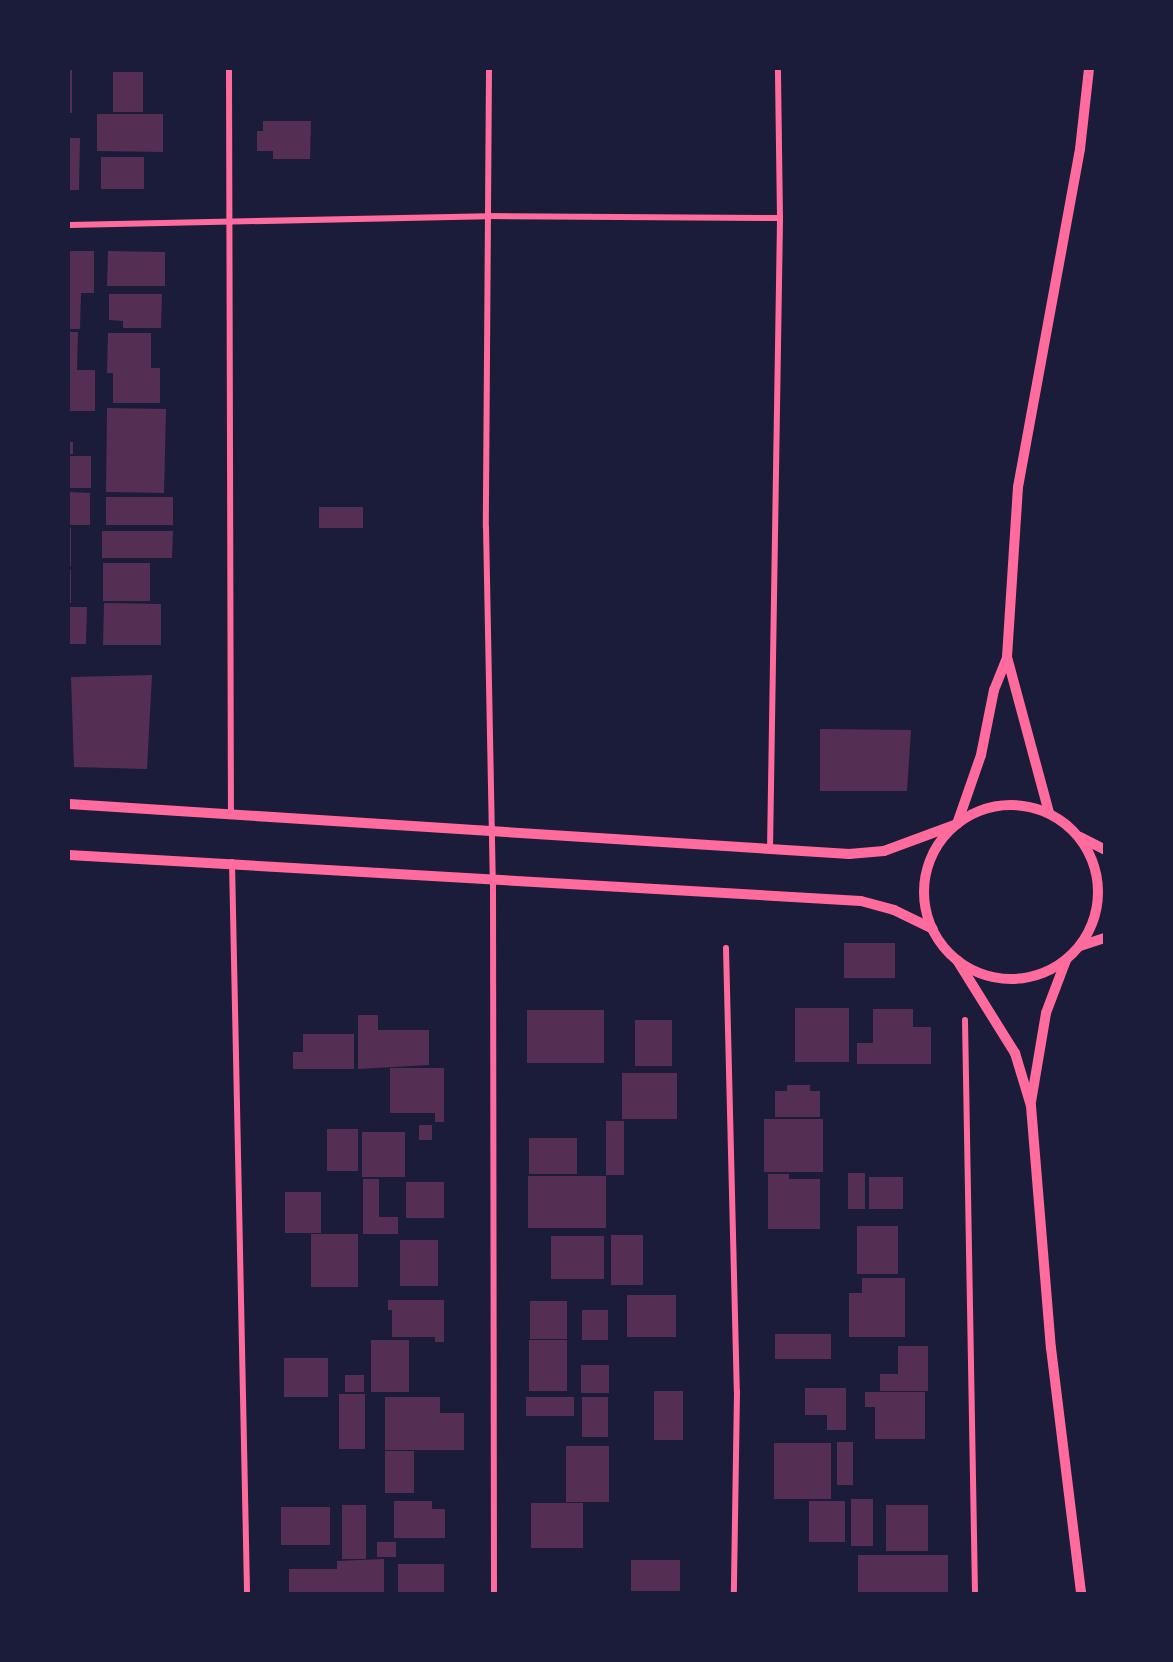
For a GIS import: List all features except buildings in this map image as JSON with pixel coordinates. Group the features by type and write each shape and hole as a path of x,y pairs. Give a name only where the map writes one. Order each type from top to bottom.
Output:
{"street":[{"path":"229,69 231,815"},
{"path":"489,69 486,527 493,882 494,1593"},
{"path":"770,850 780,218 778,69"},
{"path":"933,930 924,892 926,873 938,846 957,824 981,755 994,690 1007,657 1018,487 1080,149 1089,69"},
{"path":"69,225 230,224 487,216 780,218"},
{"path":"1007,657 1049,813"},
{"path":"69,804 491,833 849,854 884,851 957,824 973,814 1002,806 1031,807 1049,813 1080,837 1104,849"},
{"path":"957,960 992,977 1012,979 1031,977 1066,960 1080,946 1090,930 1099,891 1090,854 1080,837"},
{"path":"69,855 232,862 493,882 861,901 894,910 933,930 957,960 1015,1053 1031,1106 1051,1348 1081,1593"},
{"path":"232,862 247,1593"},
{"path":"1080,946 1104,939"},
{"path":"726,948 737,1392 734,1593"},
{"path":"1031,1106 1046,1013 1066,960"},
{"path":"965,1020 975,1593"}]}
